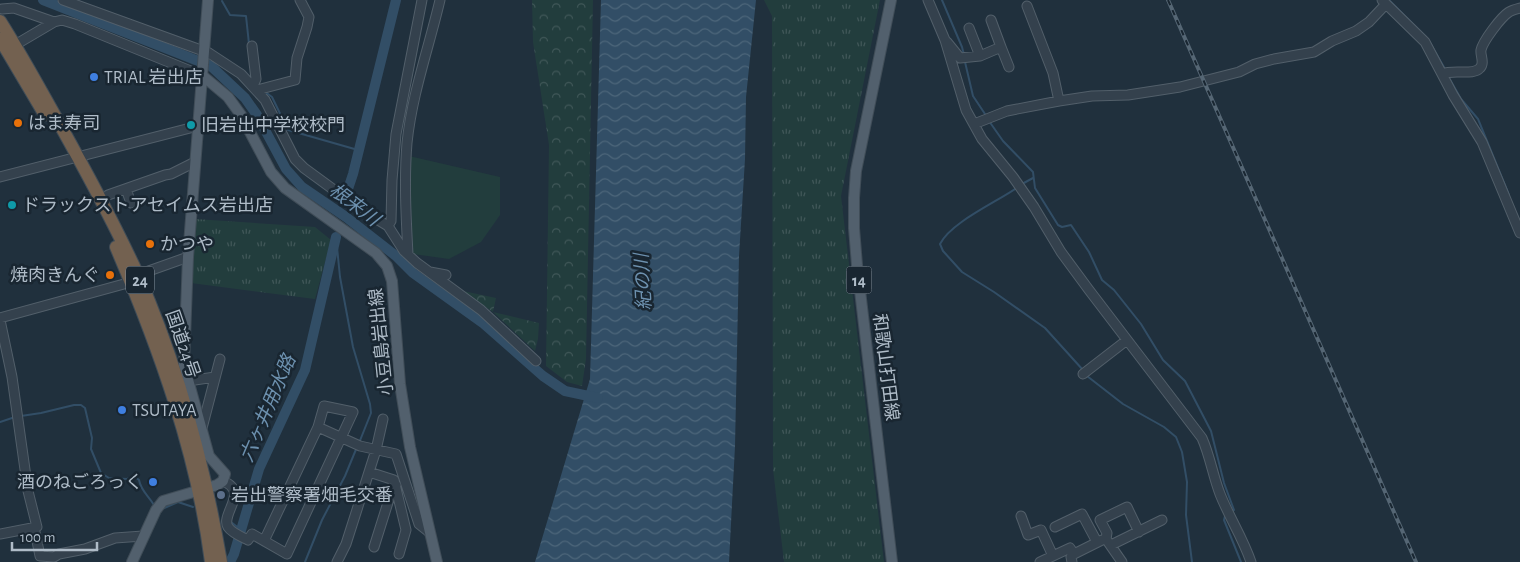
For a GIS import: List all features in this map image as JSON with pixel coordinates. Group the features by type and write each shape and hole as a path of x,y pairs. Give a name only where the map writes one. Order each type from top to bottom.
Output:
{"highway":[{"name":"国道24号","path":"1,15 74,157"},
{"name":"国道24号","path":"0,39 74,157 116,229 134,279 171,362 190,424 202,488 220,562"},
{"name":"国道24号","path":"202,488 211,562"}],"main road":[{"path":"132,562 156,510 163,501 217,485 223,481 225,474 209,456 184,366 188,258 208,0"},
{"name":"和歌山打田線","path":"891,0 860,150 854,198 854,228 892,562"},
{"name":"小豆島岩出線","path":"203,73 228,97 241,115 271,172 285,188 376,253 387,266 392,281 400,384 410,447 436,562"}],"street":[{"path":"63,0 204,54 241,74 265,100 295,159 304,168 360,209 388,226 408,254 481,310 536,361"},
{"path":"255,88 295,80 298,58 308,17 300,0"},
{"path":"388,226 391,221 396,134 422,0"},
{"path":"408,254 405,182 407,141 414,101 440,0"},
{"path":"928,0 945,40 966,110 977,123 982,139 1013,176 1061,252 1202,438 1221,496 1251,562"},
{"path":"977,123 1007,111 1060,101 1092,96 1128,95 1180,86 1239,72 1274,58 1314,52 1332,41 1356,31 1369,22 1384,2 1425,42 1453,95 1482,142 1520,233"},
{"path":"1027,6 1053,73 1060,101"},
{"path":"1,15 14,8 54,22"},
{"path":"1442,74 1449,71 1474,72 1480,69 1482,65 1480,51 1485,40 1504,16 1510,11 1520,8"},
{"path":"15,45 54,22 62,20 203,73"},
{"path":"991,20 1009,67"},
{"path":"969,28 980,56"},
{"path":"945,40 960,58 980,56 1001,47"},
{"path":"252,46 256,79 255,88"},
{"path":"0,177 198,126"},
{"path":"108,195 171,174 195,162"},
{"path":"126,189 131,203"},
{"path":"0,534 37,527 28,491 12,377 0,319 134,279 188,258"},
{"path":"430,272 446,275"},
{"path":"1083,374 1127,340"},
{"path":"202,428 220,359"},
{"path":"188,381 216,377"},
{"path":"223,481 229,484 234,492 233,504 227,521 230,529 248,540 252,534 264,541 287,554 353,412 324,406 318,427 264,541"},
{"path":"337,562 346,544 376,450 383,419"},
{"path":"318,427 357,445 396,454 419,524 430,532"},
{"path":"369,472 394,480 396,485 406,530 399,554"},
{"path":"374,547 391,493 396,485"},
{"path":"1122,562 1109,542 1107,533 1100,520 1127,507 1139,532"},
{"path":"1055,527 1082,514 1097,542"},
{"path":"1021,516 1028,535 1041,530 1053,556"},
{"path":"1040,562 1070,548 1073,558 1104,539 1109,542 1139,532 1162,520"},
{"path":"34,527 40,556 54,557 59,554 85,549 115,538 143,536"}],"green space":[{"path":"532,0 593,0 586,359 582,386 567,382 546,366 549,145 533,42"},
{"path":"764,0 880,0 841,196 884,562 784,562 773,469 772,16"},
{"path":"409,156 500,177 500,215 481,242 449,259 413,254"},
{"path":"195,219 315,227 331,240 315,299 191,283"},
{"path":"463,291 496,298 493,312"},
{"path":"493,312 539,323 535,351"}],"water":[{"name":"紀の川","path":"601,0 756,0 746,97 745,159 739,256 735,446 729,562 535,562 590,379"}],"waterway":[{"name":"根来川","path":"43,0 211,66 245,98 257,115 286,169 302,187 346,217 396,256 413,273 484,324 543,376 565,391 598,398"},
{"name":"六ヶ井用水路","path":"347,192 396,0"},
{"path":"942,0 964,55"},
{"path":"1389,0 1426,37"},
{"path":"222,1 230,15 246,16 249,44"},
{"path":"1429,41 1445,69"},
{"path":"965,62 973,96 987,117"},
{"path":"1448,76 1461,99 1478,119 1509,195"},
{"path":"264,91 272,97 288,130 358,150"},
{"path":"989,121 1003,141 1033,172 1035,188 1058,225 1062,227 1071,225 1089,252 1102,280 1114,290 1141,324 1163,360 1185,381 1211,431 1224,483 1234,510 1231,512"},
{"path":"1022,184 1033,178"},
{"path":"1018,187 964,220 940,244 943,251 962,272 1045,328 1083,370"},
{"path":"336,237 340,277 353,347 370,404 371,413 359,443"},
{"name":"六ヶ井用水路","path":"230,562 259,469 305,370 336,237"},
{"path":"1087,376 1123,404 1164,427 1176,437 1182,452 1187,482 1186,515 1192,562"},
{"path":"21,416 81,405 85,408 92,438 91,449 101,473 109,478 127,479 134,476 139,480 143,490 154,505"},
{"path":"0,422 15,417"},
{"path":"305,562 322,520 345,476 357,447"},
{"path":"162,509 178,502 193,507"},
{"path":"1225,516 1224,520 1241,562"},
{"path":"231,522 241,530"}],"railway":[{"path":"1168,0 1416,562"}],"place":[{"name":"TRIAL 岩出店","path":"94,77"},
{"name":"はま寿司","path":"18,123"},
{"name":"旧岩出中学校校門","path":"191,125"},
{"name":"ドラックストアセイムス岩出店","path":"12,205"},
{"name":"かつや","path":"150,244"},
{"name":"焼肉きんぐ","path":"110,275"},
{"name":"TSUTAYA","path":"122,410"},
{"name":"酒のねごろっく","path":"153,482"},
{"name":"岩出警察署畑毛交番","path":"221,495"}]}
